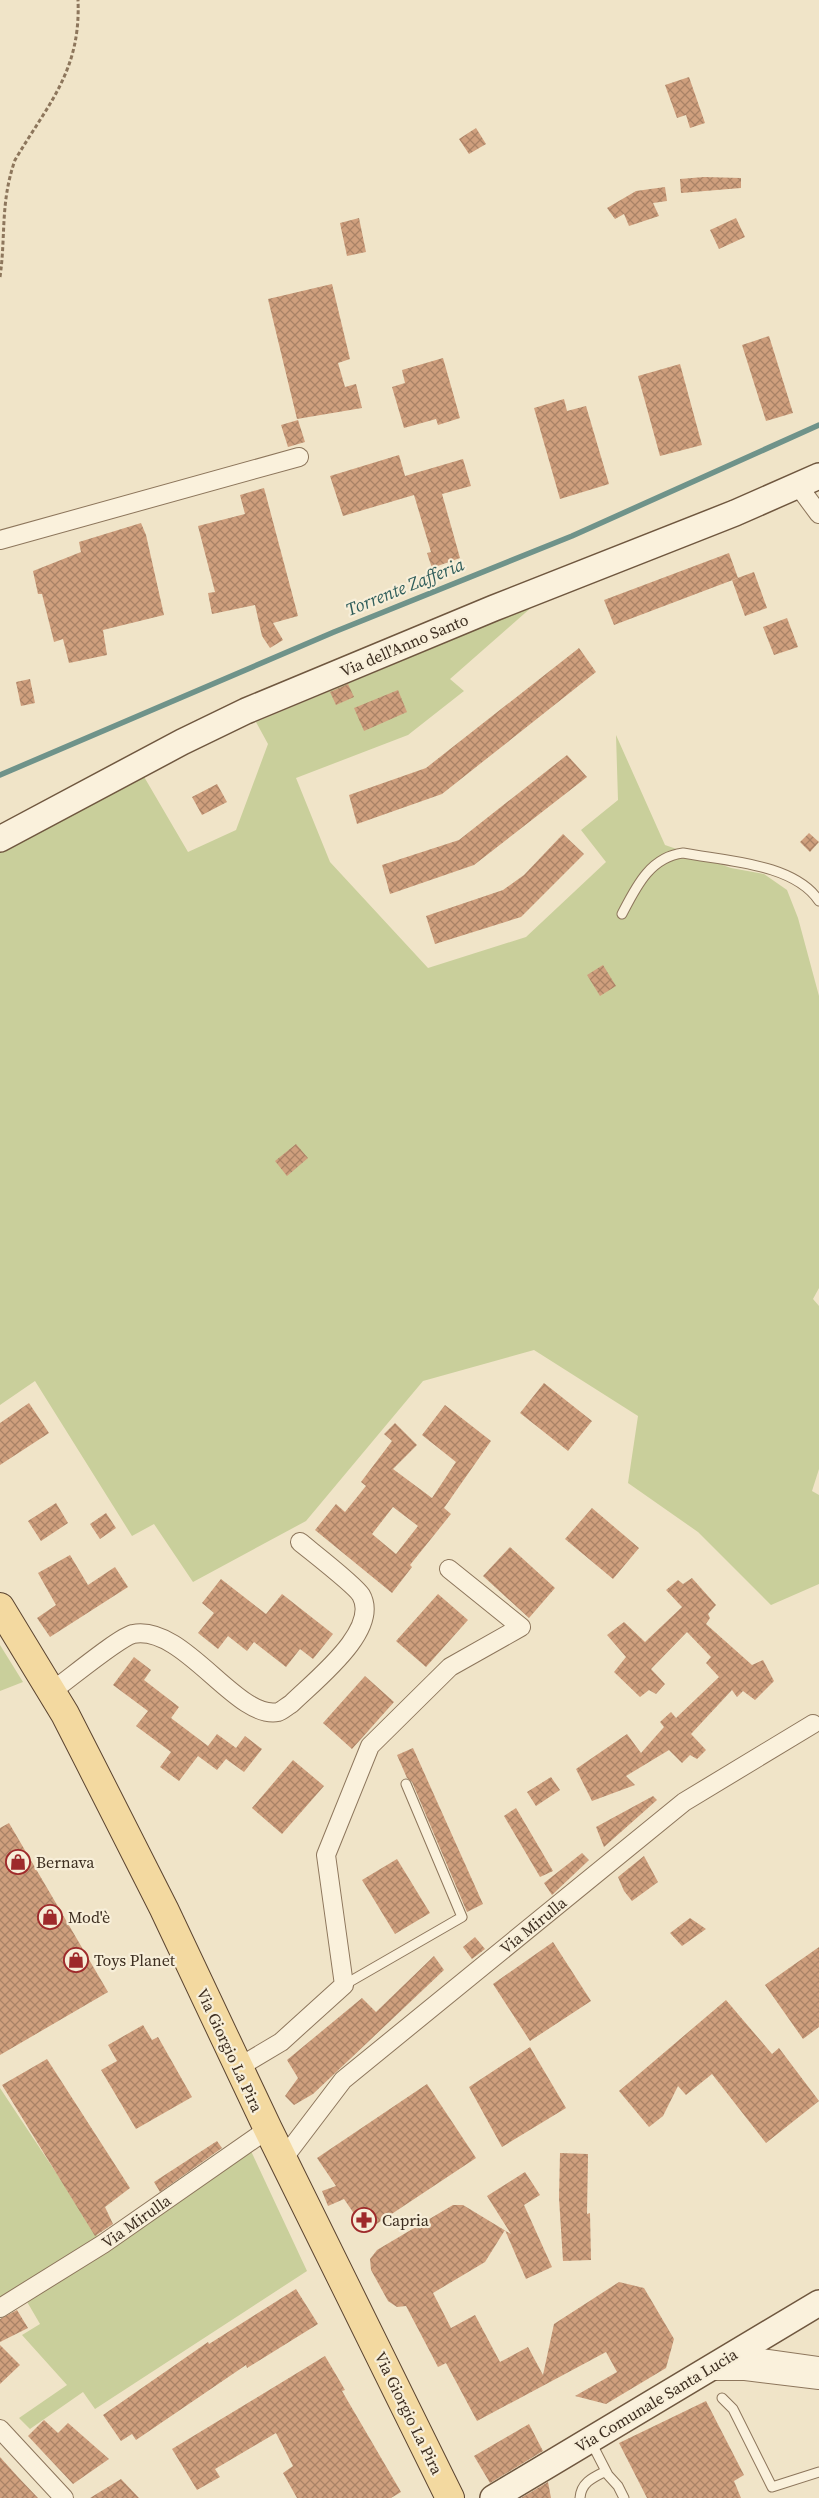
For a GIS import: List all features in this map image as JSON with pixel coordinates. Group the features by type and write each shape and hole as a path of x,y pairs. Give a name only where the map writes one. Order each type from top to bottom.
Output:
{"main road":[{"name":"Via Giorgio La Pira","path":"0,1607 52,1692 164,1909 268,2129 450,2498"}],"street":[{"path":"0,540 299,457"},
{"path":"809,481 819,514"},
{"name":"Via dell'Anno Santo","path":"0,839 182,742 246,711 494,608 809,481"},
{"path":"52,1692 118,1642 132,1634 147,1634 165,1638 243,1700 263,1710 278,1712 291,1704 355,1640 366,1614 360,1594 300,1542"},
{"path":"239,2067 281,2042 344,1985 326,1855 370,1746 450,1667 521,1627 449,1569"},
{"name":"Via Mirulla","path":"283,2159 343,2080 350,2074 684,1802 813,1724"},
{"name":"Via Mirulla","path":"0,2308 103,2244 268,2129"},
{"name":"Via Comunale Santa Lucia","path":"494,2498 702,2371 819,2303"},
{"path":"732,2354 819,2366"},
{"path":"702,2371 745,2370 819,2380"},
{"path":"0,2429 64,2498"}],"lane":[{"path":"622,914 634,890 656,863 669,855 683,853 778,871 809,889 819,901"},
{"path":"344,1985 462,1917 406,1784"},
{"path":"722,2398 733,2409 772,2487 819,2472"},
{"path":"590,2439 606,2471 618,2486 624,2498"},
{"path":"580,2498 580,2491 587,2481 606,2471"}],"path":[{"path":"0,277 5,191 14,160 64,80 75,44 78,0"}],"green space":[{"path":"533,606 450,679 464,691 408,735 296,778 330,862 428,968 526,937 606,862 581,830 618,800 616,735 665,845 731,868 764,874 787,890 798,918 819,996 819,1288 813,1299 819,1306 819,1469 812,1491 819,1495 819,1584 771,1605 698,1532 628,1483 638,1416 534,1350 423,1381 306,1521 193,1582 154,1524 132,1536 35,1381 0,1405 0,847 143,775 188,852 236,830 268,744 256,722"},
{"path":"0,1645 23,1682 0,1691"},
{"path":"0,2088 100,2239 0,2300"},
{"path":"250,2149 307,2271 95,2409 83,2392 30,2429 19,2418 67,2385 22,2335 40,2324 26,2300"}],"building":[{"path":"689,77 705,123 690,128 686,115 677,118 665,85"},
{"path":"476,128 486,144 469,154 459,139"},
{"path":"704,177 741,178 741,188 681,193 680,179"},
{"path":"665,187 667,201 653,203 659,216 629,226 624,214 615,219 607,208 636,191"},
{"path":"359,218 366,252 347,256 340,223"},
{"path":"736,218 745,237 719,249 710,230"},
{"path":"332,284 350,359 338,363 345,387 356,384 362,408 297,419 268,299"},
{"path":"769,336 793,413 766,421 742,345"},
{"path":"443,358 460,418 438,425 436,419 404,428 392,387 405,383 402,370"},
{"path":"680,364 702,445 660,456 638,376"},
{"path":"564,399 567,411 586,406 609,484 560,499 534,408"},
{"path":"298,420 305,442 288,447 281,425"},
{"path":"399,455 405,476 463,459 471,486 442,494 460,558 432,568 427,553 431,552 414,495 343,516 330,476"},
{"path":"264,488 298,616 273,623 283,640 270,648 262,636 255,605 212,614 208,593 215,592 198,526 245,514 240,495"},
{"path":"141,523 146,535 164,615 103,630 107,655 69,663 63,639 54,642 42,594 38,594 33,571 81,552 79,542"},
{"path":"729,553 738,578 614,625 604,600"},
{"path":"754,572 767,608 745,616 732,580"},
{"path":"787,618 798,647 774,655 763,627"},
{"path":"579,648 596,672 442,794 357,824 349,795 426,768"},
{"path":"30,679 35,703 21,706 16,682"},
{"path":"348,684 354,697 336,705 330,692"},
{"path":"398,690 407,712 364,731 354,708"},
{"path":"567,755 587,777 474,865 390,894 382,865 459,840"},
{"path":"217,784 227,802 202,815 192,797"},
{"path":"809,833 819,842 810,852 800,842"},
{"path":"563,834 584,854 521,917 435,944 426,916 503,890 524,875"},
{"path":"603,965 616,986 600,996 587,975"},
{"path":"296,1144 308,1158 287,1176 275,1161"},
{"path":"544,1383 592,1421 568,1451 520,1413"},
{"path":"29,1403 49,1433 0,1465 0,1423"},
{"path":"445,1405 491,1441 444,1508 451,1514 410,1565 412,1567 392,1593 315,1530 336,1504 345,1512 366,1486 361,1482 392,1441 384,1434 395,1423 417,1445 393,1469 432,1498 456,1462 422,1435","holes":["393,1507 418,1526 396,1554 372,1534"]},
{"path":"56,1503 68,1523 41,1541 28,1521"},
{"path":"592,1508 639,1548 613,1579 565,1539"},
{"path":"106,1513 116,1528 100,1539 90,1524"},
{"path":"510,1547 555,1588 529,1618 483,1576"},
{"path":"70,1555 88,1585 115,1567 128,1587 50,1637 37,1618 56,1605 38,1573"},
{"path":"692,1578 716,1605 708,1614 710,1618 706,1624 752,1665 763,1660 774,1681 755,1700 743,1691 737,1697 732,1690 691,1734 706,1750 697,1759 690,1755 682,1763 669,1750 626,1776 635,1785 592,1801 576,1769 627,1734 641,1753 664,1727 660,1722 671,1712 676,1718 719,1677 706,1663 711,1657 687,1632 651,1669 665,1684 656,1694 649,1690 640,1697 614,1672 626,1657 607,1635 624,1622 645,1642 682,1607 666,1590 678,1580 683,1584"},
{"path":"221,1579 266,1614 282,1594 333,1634 313,1659 300,1649 286,1667 254,1642 247,1651 228,1636 218,1649 198,1633 214,1613 202,1603"},
{"path":"438,1594 468,1620 426,1667 396,1641"},
{"path":"134,1657 151,1670 144,1680 179,1707 171,1718 208,1746 217,1734 236,1748 245,1736 262,1749 244,1772 226,1759 217,1770 198,1756 179,1781 160,1767 171,1752 136,1726 148,1711 113,1685"},
{"path":"365,1676 394,1702 352,1749 323,1723"},
{"path":"413,1748 483,1904 467,1912 412,1782 407,1778 397,1755"},
{"path":"293,1760 324,1786 282,1834 252,1808"},
{"path":"551,1777 560,1790 536,1806 527,1792"},
{"path":"653,1796 657,1800 604,1847 596,1827"},
{"path":"516,1808 553,1871 540,1877 504,1816"},
{"path":"9,1823 108,1992 0,2055 0,1828"},
{"path":"582,1853 589,1860 552,1895 544,1883"},
{"path":"644,1856 658,1882 632,1901 624,1891 618,1877"},
{"path":"397,1859 430,1913 395,1934 362,1880"},
{"path":"690,1918 706,1929 682,1946 670,1933"},
{"path":"475,1937 485,1949 472,1959 463,1947"},
{"path":"553,1942 591,2001 530,2041 493,1984"},
{"path":"819,1947 819,2027 803,2039 765,1985"},
{"path":"434,1956 444,1970 313,2094 294,2105 285,2096 298,2078 287,2060 362,1998 376,2012"},
{"path":"726,2000 772,2054 779,2048 819,2101 766,2143 712,2074 686,2095 678,2086 663,2116 649,2127 619,2091"},
{"path":"143,2025 152,2040 158,2037 192,2097 136,2129 101,2070 117,2061 108,2045"},
{"path":"530,2047 566,2108 502,2147 469,2087"},
{"path":"47,2059 130,2188 105,2207 113,2224 95,2236 2,2085"},
{"path":"427,2084 476,2158 366,2231 344,2199 328,2206 322,2191 336,2186 317,2158"},
{"path":"217,2141 222,2148 160,2192 154,2182"},
{"path":"560,2153 588,2154 587,2214 590,2213 591,2260 563,2261 559,2198"},
{"path":"525,2172 540,2195 524,2205 552,2267 526,2279 505,2231 511,2234 487,2196"},
{"path":"453,2205 463,2205 505,2230 485,2262 433,2293 451,2328 475,2315 500,2362 528,2347 543,2375 554,2324 619,2282 644,2288 674,2339 666,2368 606,2404 575,2396 617,2372 606,2352 477,2421 446,2363 438,2367 406,2306 397,2307 388,2301 371,2270 370,2259 377,2250"},
{"path":"296,2289 318,2324 247,2368 246,2365 136,2440 132,2434 121,2441 103,2415 208,2342 209,2344"},
{"path":"17,2310 28,2328 0,2342 0,2319"},
{"path":"0,2345 20,2365 0,2384"},
{"path":"325,2356 345,2390 342,2391 401,2492 391,2498 297,2498 283,2473 293,2466 276,2433 215,2469 220,2477 197,2490 172,2449"},
{"path":"706,2401 744,2475 734,2481 741,2498 647,2498 619,2443"},
{"path":"44,2420 58,2433 68,2423 109,2459 73,2484 28,2436"},
{"path":"529,2424 543,2451 490,2483 474,2456"},
{"path":"0,2457 18,2477 38,2498 0,2498"},
{"path":"121,2479 139,2498 90,2498"},
{"path":"548,2482 551,2498 521,2498"}],"waterway":[{"name":"Torrente Zafferia","path":"0,775 334,632 572,536 819,425"}],"place":[{"name":"Bernava","path":"18,1862"},
{"name":"Mod'è","path":"50,1917"},
{"name":"Toys Planet","path":"76,1960"},
{"name":"Capria","path":"364,2220"}]}
